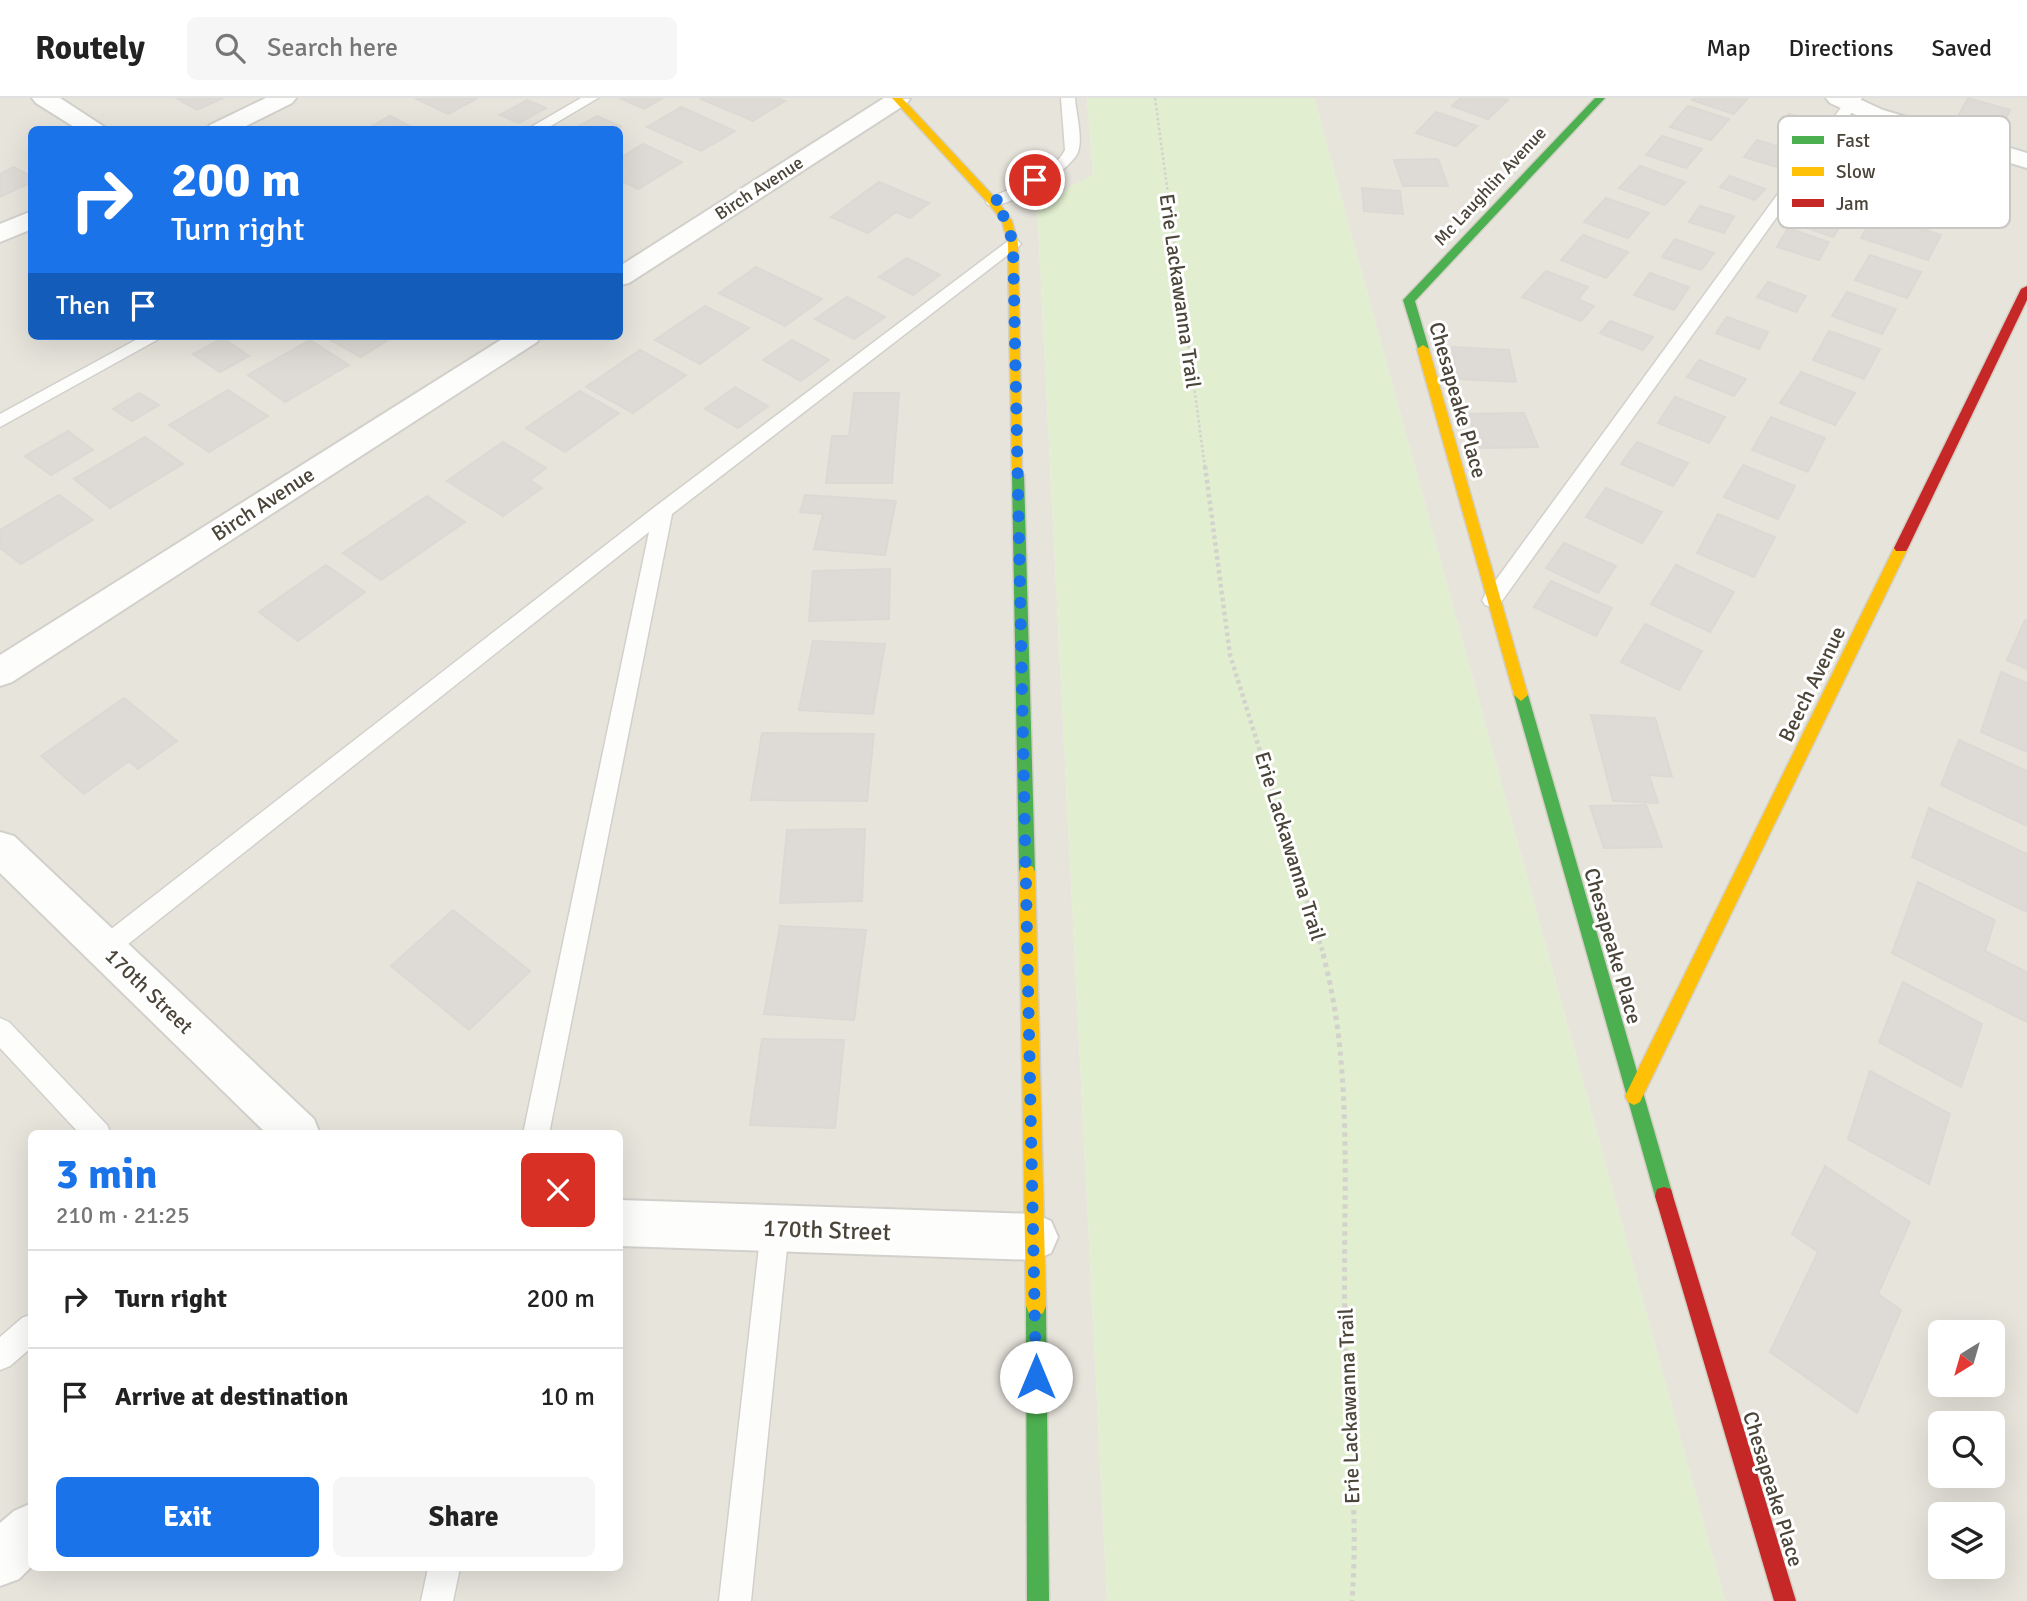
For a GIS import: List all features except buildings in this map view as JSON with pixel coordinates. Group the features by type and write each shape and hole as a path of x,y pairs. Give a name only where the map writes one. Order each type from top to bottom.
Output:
{"street":[{"path":"44,98 90,126"},
{"path":"226,126 284,98"},
{"name":"Mc Laughlin Avenue","path":"1409,300 1600,98"},
{"path":"898,99 993,202 1007,221 1013,244 1035,1237 1038,1601"},
{"name":"Birch Avenue","path":"623,275 898,99"},
{"path":"1848,100 1878,116"},
{"path":"2010,156 2027,161"},
{"path":"0,234 28,221"},
{"name":"Beech Avenue","path":"1634,1096 2027,289"},
{"name":"Chesapeake Place","path":"1409,300 1634,1096 1784,1601"},
{"name":"Birch Avenue","path":"0,672 521,340"},
{"name":"170th Street","path":"0,848 294,1130"},
{"name":"170th Street","path":"623,1223 1035,1237"},
{"path":"0,1560 28,1533"}],"lane":[{"path":"540,126 591,98"},
{"path":"993,202 1056,170 1070,158 1072,150 1068,98"},
{"path":"1837,116 1848,100"},
{"path":"1492,600 1778,198"},
{"path":"105,948 663,511 1013,244"},
{"path":"0,421 149,340"},
{"path":"537,1130 663,511"},
{"path":"0,1030 94,1130"},
{"path":"735,1601 775,1229"},
{"path":"0,1356 28,1332"},
{"path":"437,1601 443,1571"}],"path":[{"name":"Erie Lackawanna Trail","path":"1154,98 1230,655 1315,922 1332,988 1343,1089 1345,1325 1354,1560 1352,1601"}],"shaded area":[{"path":"0,98 1087,98 1093,175 1037,204 1107,1601 0,1601"},
{"path":"1314,98 2027,98 2027,1601 1725,1601"}],"green space":[{"path":"1087,98 1314,98 1725,1601 1107,1601 1037,204 1093,175"}],"traffic: fast":[{"path":"1423,349 1409,300 1600,98"},
{"path":"1018,475 1027,872"},
{"path":"1521,695 1664,1196"},
{"path":"1036,1306 1038,1601"}],"traffic: slow":[{"path":"897,98 993,202 1007,221 1013,244 1018,475"},
{"path":"1423,349 1521,695"},
{"path":"1634,1096 1901,548"},
{"path":"1027,872 1036,1306"}],"traffic: jam":[{"path":"1901,548 2027,289"},
{"path":"1664,1196 1785,1601"}],"route":[{"path":"1035,180 993,202 1007,221 1013,244 1036,1377"}]}
